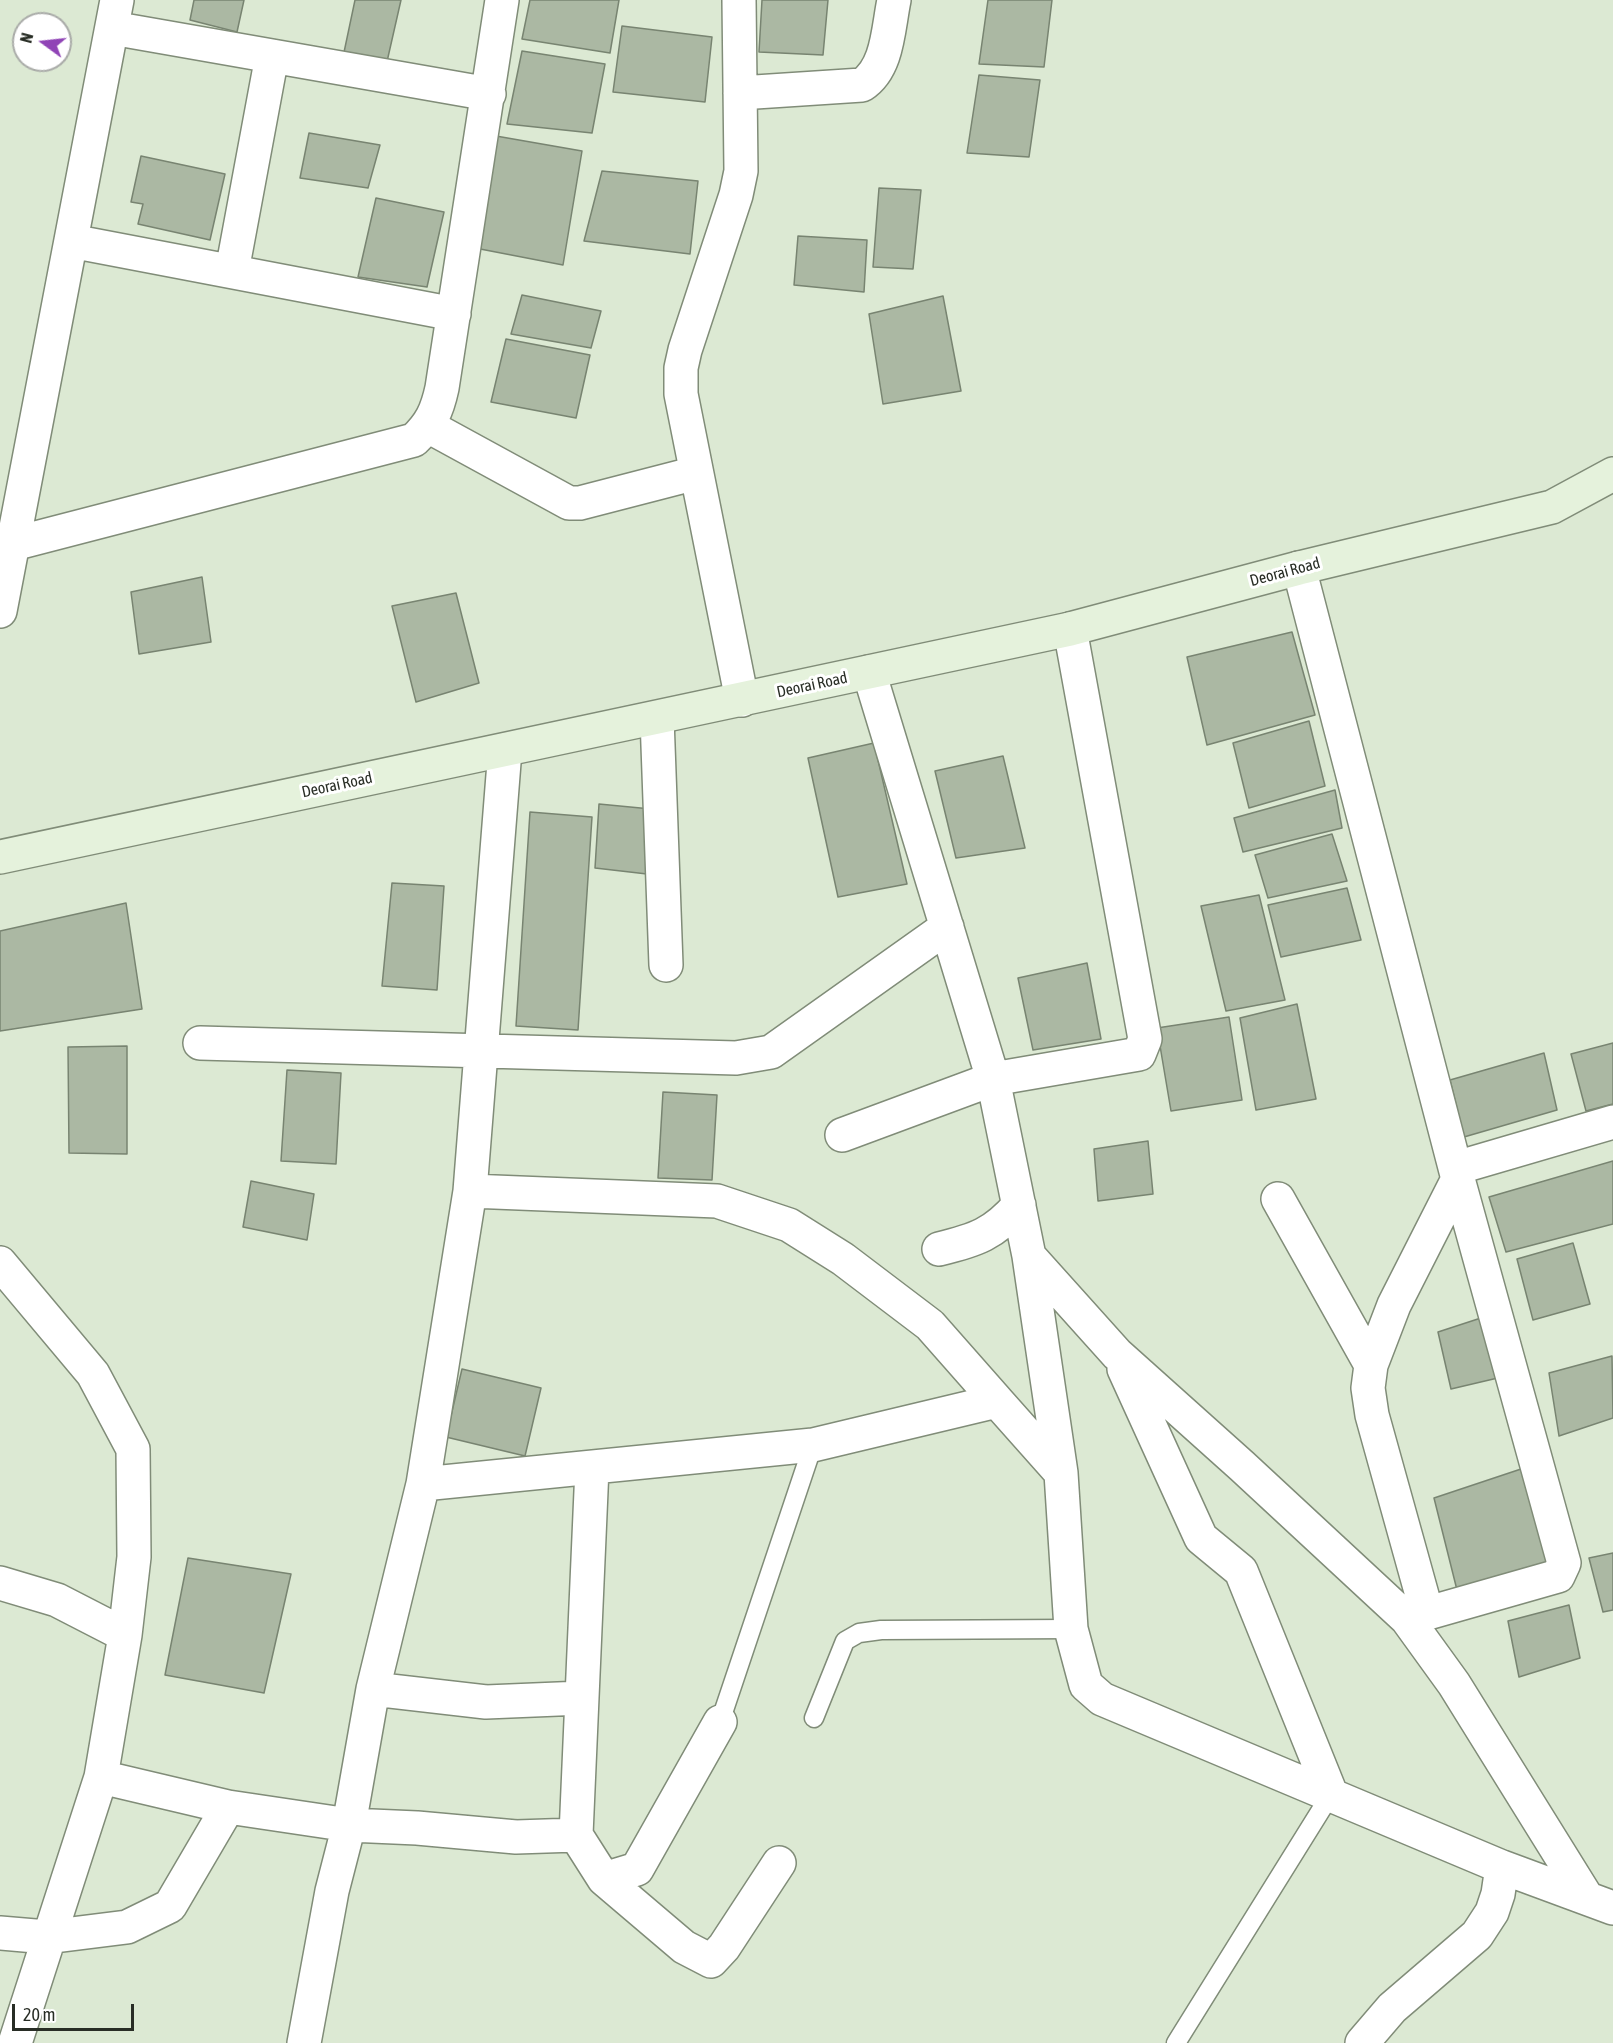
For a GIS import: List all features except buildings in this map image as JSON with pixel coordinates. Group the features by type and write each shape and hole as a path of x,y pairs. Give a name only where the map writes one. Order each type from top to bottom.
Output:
{"street":[{"path":"13,544 414,440 428,426 437,410 442,388 502,0"},
{"path":"739,0 741,171 736,195 685,350 681,368 681,394 742,700"},
{"path":"740,93 862,85 874,77 880,66 894,0"},
{"path":"0,611 115,14 272,56 489,94"},
{"path":"232,271 272,56"},
{"path":"71,241 454,314"},
{"path":"428,426 569,503 580,503 696,472"},
{"name":"Deorai Road","path":"0,856 1070,629 1299,568 1552,507 1613,474"},
{"path":"1299,568 1457,1173 1564,1563 1558,1576 1417,1616"},
{"path":"842,1136 993,1079 1139,1054 1145,1039 1070,629"},
{"path":"870,672 993,1079 1029,1256 1061,1473 1071,1629 1086,1685 1102,1699 1502,1867 1600,1903"},
{"path":"657,718 666,965"},
{"path":"304,2043 332,1891 349,1825 373,1689 423,1484 470,1191 506,750"},
{"path":"200,1043 480,1049 736,1058 771,1052 947,927"},
{"path":"1600,1903 1454,1684 1417,1616 1368,1388 1371,1365 1394,1305 1457,1173 1613,1122"},
{"path":"470,1191 717,1201 789,1225 843,1259 930,1325 1061,1473"},
{"path":"1278,1199 1371,1365"},
{"path":"939,1249 978,1239 1002,1225 1019,1205"},
{"path":"1029,1256 1117,1354 1417,1616"},
{"path":"7,1286 93,1374 133,1449 134,1557 125,1635 101,1778 47,1937 15,2043"},
{"path":"1117,1354 1201,1538 1241,1570 1330,1794"},
{"path":"423,1484 813,1445 997,1401"},
{"path":"592,1468 576,1834 604,1879 684,1947 711,1961 724,1947 779,1863"},
{"path":"0,1583 57,1600 125,1635"},
{"path":"373,1689 486,1702 582,1698"},
{"path":"604,1879 637,1869 720,1722"},
{"path":"101,1778 228,1807 349,1825 417,1828 516,1837 576,1834"},
{"path":"0,1933 47,1937 127,1927 170,1906 228,1807"},
{"path":"1362,2043 1392,2008 1477,1935 1492,1912 1498,1894 1502,1867"}],"lane":[{"path":"720,1722 813,1445"},
{"path":"814,1718 845,1641 859,1633 881,1630 1071,1629"},
{"path":"1176,2043 1330,1794"}]}
